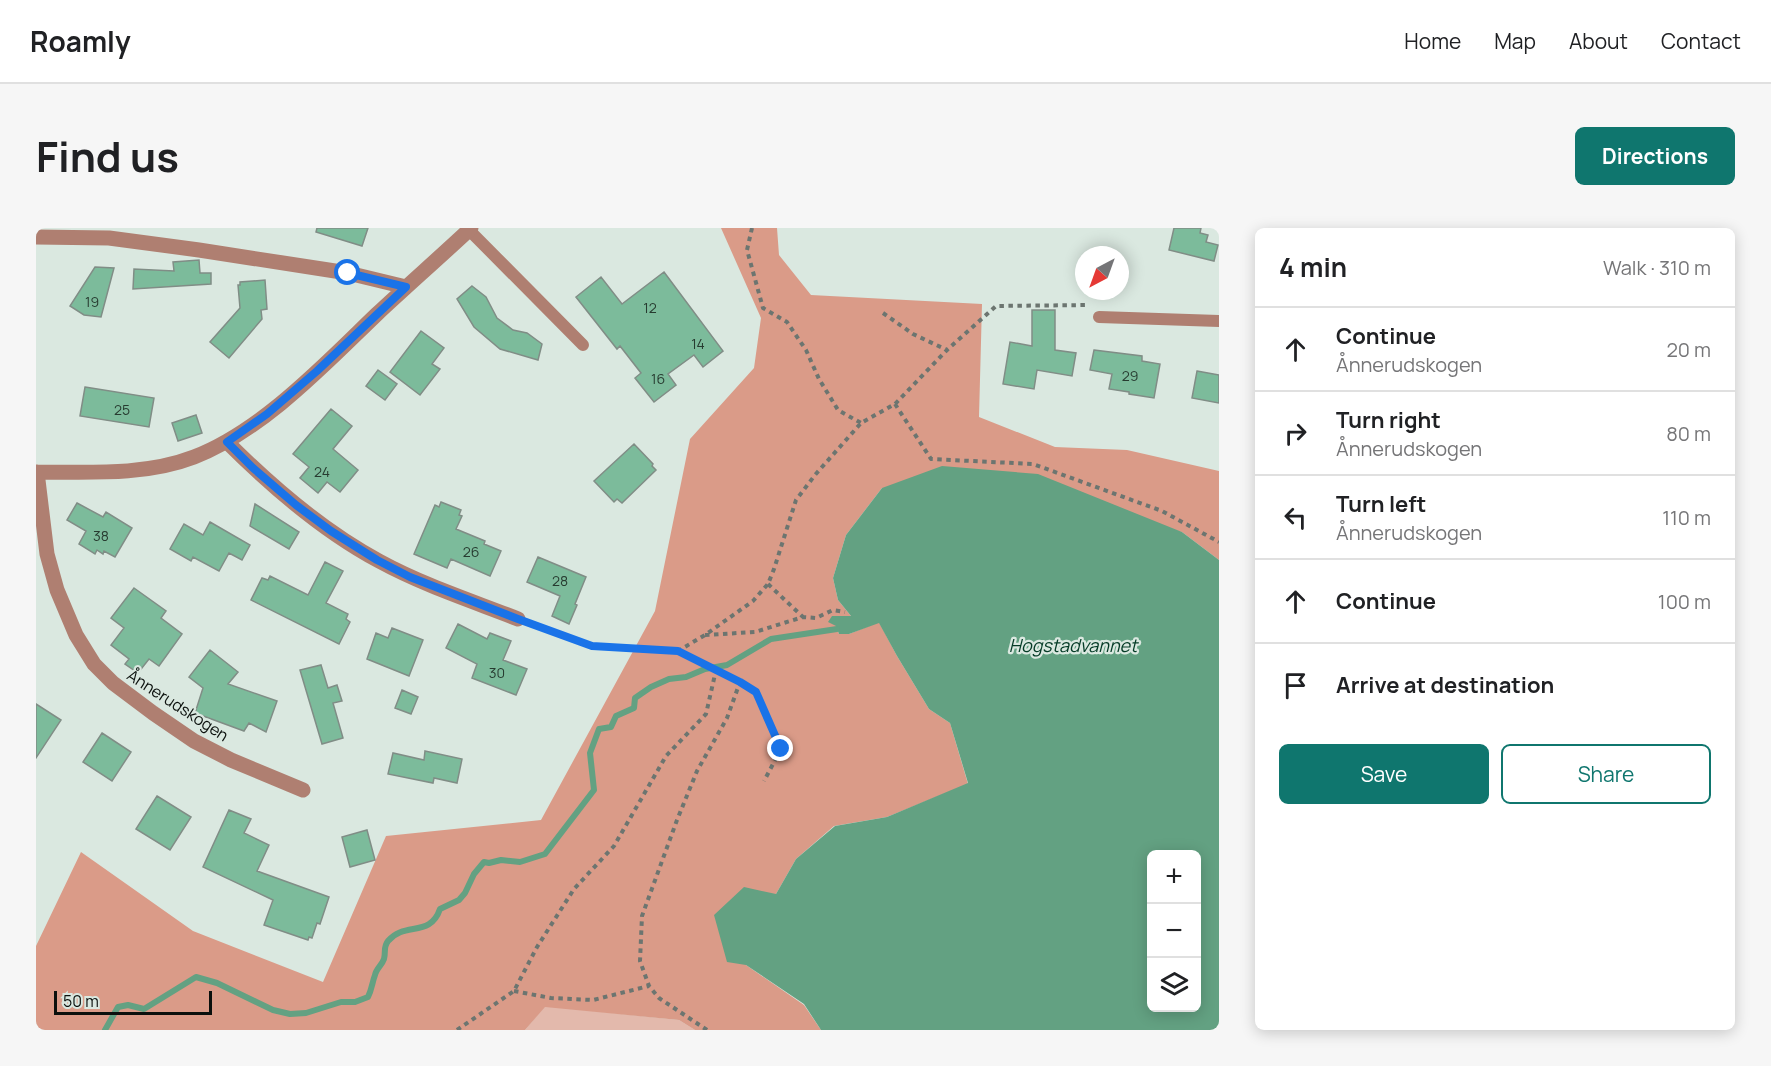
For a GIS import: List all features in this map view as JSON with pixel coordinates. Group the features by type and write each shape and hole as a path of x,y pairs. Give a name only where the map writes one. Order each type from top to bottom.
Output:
{"street":[{"name":"Ånnerudskogen","path":"303,790 231,760 194,741 113,683 94,664 76,635 54,581 47,554 36,472 105,472 153,468 193,458 227,442 267,414 317,371 470,229"},
{"path":"36,237 109,238 199,250 348,273 406,287"},
{"path":"227,442 296,505 331,531 377,560 410,577 518,619"}],"lane":[{"name":"Ånnerudskogen","path":"470,229 583,345"},
{"path":"1099,317 1219,321"}],"path":[{"path":"752,228 747,249 763,308 787,322 806,350 819,379 838,410 861,423"},
{"path":"678,651 753,601 768,584 796,500 815,475 861,423 895,404 948,350 996,306 1095,305"},
{"path":"883,313 913,334 948,350"},
{"path":"895,404 931,459 1033,464 1162,511 1219,542"},
{"path":"768,584 803,617"},
{"path":"705,635 755,632 803,617 816,618 833,610 845,612"},
{"path":"518,619 592,646 678,651 756,692 781,749 764,781"},
{"path":"457,1030 514,990 537,947 574,889 614,846 666,756 706,714 715,670"},
{"path":"707,1030 659,998 649,986 640,961 642,916 697,771 727,718 740,682"},
{"path":"514,990 552,998 593,1000 649,986"}],"shaded area":[{"path":"721,228 777,228 779,255 811,295 982,304 979,417 1055,447 1127,450 1219,471 1219,560 1182,532 882,488 846,535 833,578 838,600 851,616 836,626 839,634 849,634 879,622 929,709 950,723 968,784 887,817 834,826 796,859 776,894 746,965 804,1005 821,1030 695,1030 679,1020 545,1007 525,1030 36,1030 36,946 81,852 193,931 323,982 386,836 541,820 655,611 690,439 754,368 761,318"},
{"path":"545,1006 679,1020 695,1030 525,1030"}],"water":[{"name":"Hogstadvannet","path":"942,466 1038,474 1182,532 1219,560 1219,1030 821,1030 804,1004 746,965 727,962 714,915 744,887 776,894 796,859 835,826 887,817 968,783 950,723 929,709 879,623 849,634 839,634 836,626 828,622 832,616 851,616 838,600 833,578 846,535 882,488"}],"building":[{"path":"317,228 368,228 362,246 316,232"},
{"path":"1174,228 1201,228 1200,233 1208,235 1206,242 1218,245 1214,261 1169,250"},
{"path":"199,260 200,273 211,273 211,284 133,289 134,269 174,271 173,262"},
{"path":"95,267 114,268 101,317 84,315 70,306"},
{"path":"664,272 723,351 703,367 694,355 668,374 676,385 654,402 635,378 641,373 620,346 617,349 576,297 601,277 622,304"},
{"path":"265,280 267,309 261,310 262,319 229,358 210,342 240,308 238,285 240,282"},
{"path":"472,286 486,297 497,318 513,330 527,333 542,344 538,360 500,349 474,327 457,299"},
{"path":"1032,310 1055,310 1055,350 1076,353 1072,376 1037,370 1034,389 1003,384 1010,342 1032,346"},
{"path":"421,331 444,348 432,364 440,369 420,395 390,372"},
{"path":"1094,350 1142,356 1142,361 1160,364 1154,398 1109,389 1112,374 1090,370"},
{"path":"378,370 397,384 385,400 366,386"},
{"path":"1197,371 1219,375 1219,403 1192,398"},
{"path":"85,387 154,398 149,427 80,416"},
{"path":"331,409 352,426 333,449 358,470 340,492 327,482 318,493 300,478 309,467 293,454"},
{"path":"196,415 202,433 178,441 172,423"},
{"path":"634,444 656,470 622,503 617,499 614,502 594,481"},
{"path":"441,502 461,510 459,515 462,516 456,529 485,541 484,544 501,551 490,576 451,559 447,568 414,554 435,505 439,507"},
{"path":"77,503 103,517 106,512 132,528 115,557 104,551 103,554 97,550 95,554 79,544 86,531 67,520"},
{"path":"255,504 299,532 289,549 250,526"},
{"path":"210,522 250,545 242,560 229,553 219,571 193,557 191,561 170,549 184,524 203,535"},
{"path":"538,557 586,577 569,624 552,616 560,596 527,582"},
{"path":"325,562 343,571 326,603 348,614 346,619 350,622 339,644 251,600 262,578 268,580 270,576 308,595"},
{"path":"134,588 166,611 161,618 182,634 159,666 149,659 138,673 125,664 129,659 111,645 124,628 111,618"},
{"path":"458,624 487,639 490,633 511,641 503,660 527,669 516,695 472,678 477,664 446,648"},
{"path":"392,628 423,640 409,676 367,659 376,633 388,638"},
{"path":"210,650 238,672 228,684 277,701 266,732 249,723 244,731 195,713 203,688 189,677"},
{"path":"321,665 328,688 337,685 342,701 333,703 343,738 322,744 300,670"},
{"path":"402,690 418,697 411,714 395,708"},
{"path":"36,704 61,720 36,758"},
{"path":"102,733 131,752 112,781 83,762"},
{"path":"425,751 462,759 457,783 434,778 433,783 388,774 393,753 424,760"},
{"path":"157,796 191,817 170,850 136,829"},
{"path":"229,810 251,819 244,833 269,845 257,871 329,897 320,924 317,923 312,938 309,937 308,940 264,925 273,900 203,867"},
{"path":"367,830 375,860 350,867 342,837"}],"waterway":[{"path":"105,1030 118,1007 128,1005 144,1009 196,977 217,983 273,1010 290,1014 306,1013 341,1002 355,1002 368,997 376,973 384,959 386,943 402,932 424,927 436,918 440,909 459,900 484,862 501,860 520,862 545,854 594,790 590,753 599,729 611,727 616,716 634,708 635,698 669,679 686,677 705,669 727,665 771,639 837,629"}],"route":[{"path":"348,273 406,287 317,371 267,414 227,442 296,505 331,531 377,560 410,577 592,646 678,651 740,682 756,692 781,749"}]}
